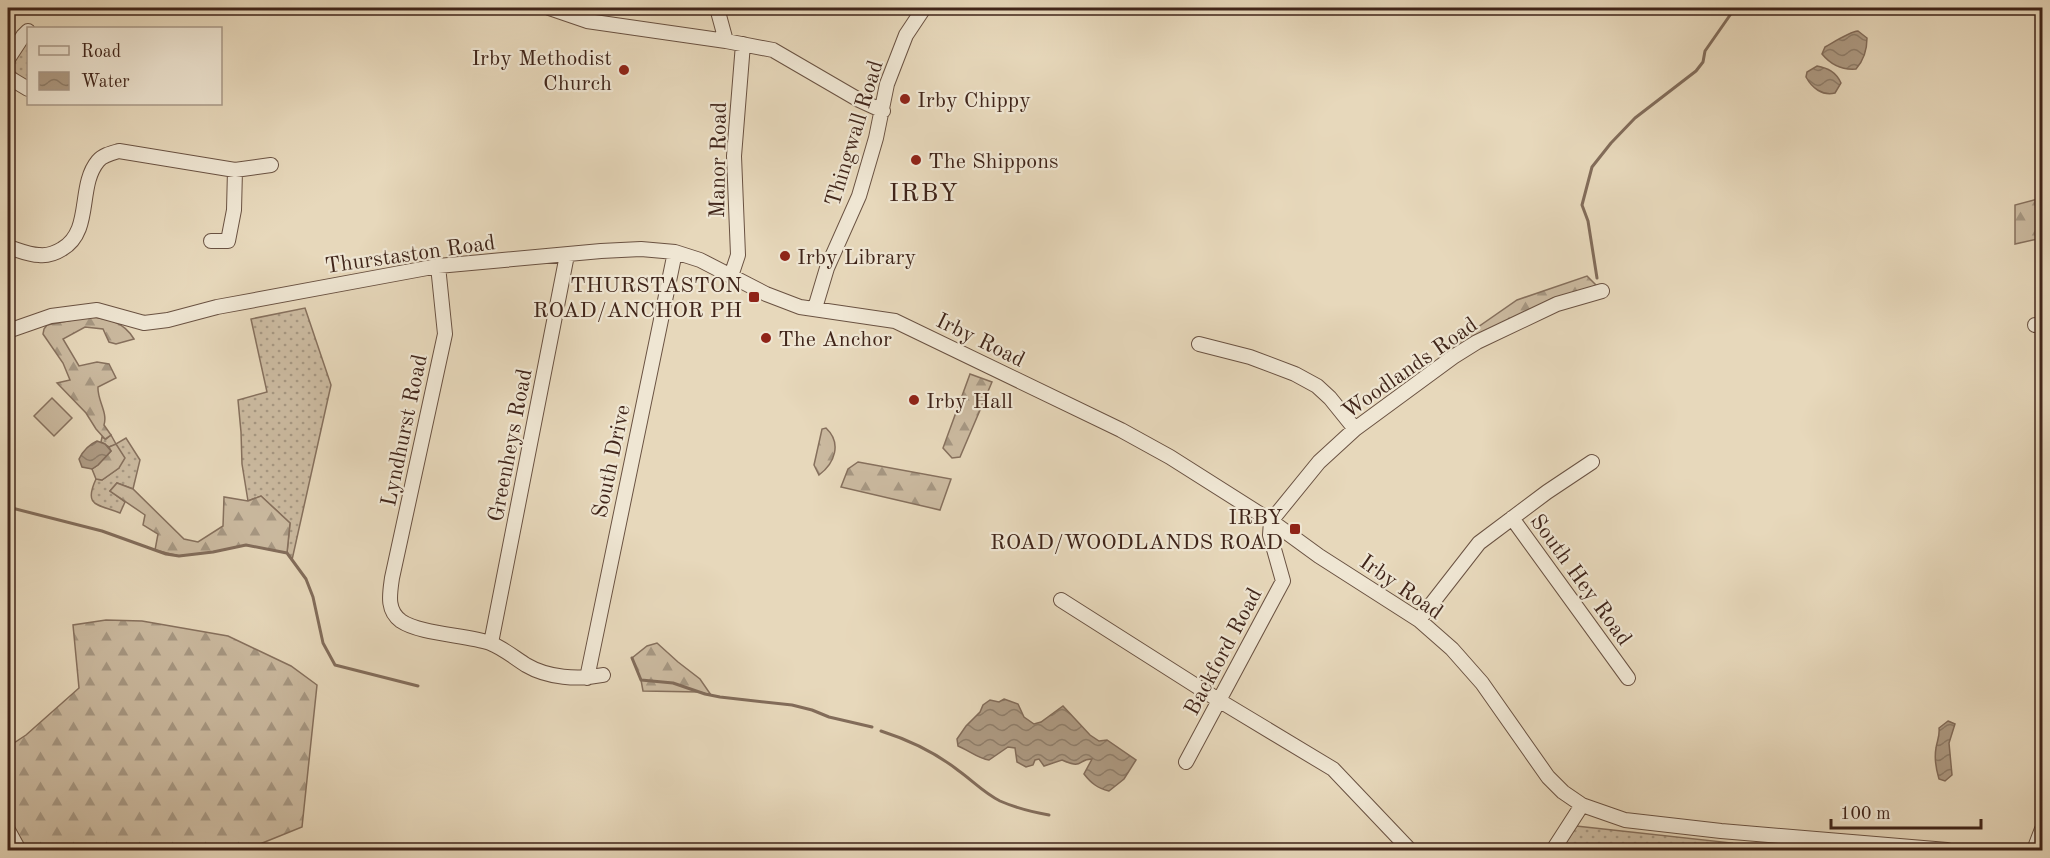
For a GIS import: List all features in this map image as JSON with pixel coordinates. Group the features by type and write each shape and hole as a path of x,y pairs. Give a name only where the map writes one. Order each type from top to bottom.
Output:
{"street":[{"path":"549,8 587,21 773,50 859,100 883,111"},
{"path":"717,8 726,41"},
{"name":"Thingwall Road","path":"816,308 827,268 859,196 883,111 887,84 906,35 924,8"},
{"path":"8,59 27,32"},
{"name":"Manor Road","path":"730,276 738,255 734,156 743,44"},
{"path":"8,77 27,88"},
{"path":"8,247 39,255 53,254 69,245 81,223 91,174 99,160 109,154 119,151 235,170 272,165"},
{"path":"211,241 228,241 234,210 235,170"},
{"name":"Thurstaston Road","path":"8,332 51,316 97,310 144,322 168,320 217,307 438,266 641,249 675,252 700,260 766,294 800,306 816,308"},
{"name":"South Drive","path":"587,678 675,252"},
{"name":"Greenheys Road","path":"491,644 567,255"},
{"name":"Lyndhurst Road","path":"438,266 445,334 392,578 389,602 400,621 491,644"},
{"name":"Woodlands Road","path":"1271,521 1319,462 1355,429 1453,357 1476,342 1557,304 1602,291"},
{"name":"Irby Road","path":"816,308 895,321 948,345 1121,430 1271,521 1319,556 1419,620 1452,649 1482,683 1548,777 1563,792 1582,805 1625,820 1721,831 1947,850"},
{"path":"1199,344 1250,357 1295,374 1317,386 1355,429"},
{"path":"1419,620 1479,543 1592,462"},
{"name":"South Hey Road","path":"1512,518 1628,678"},
{"name":"Backford Road","path":"1186,762 1283,581 1270,535 1271,521"},
{"path":"1061,600 1220,701 1333,769 1410,850"},
{"path":"491,644 529,667 563,677 587,678 603,675"},
{"name":"South Hey Road","path":"1619,665 1631,657"},
{"path":"1553,850 1582,805"},
{"path":"2034,850 2043,829"},
{"path":"8,831 20,850"}],"green space":[{"path":"27,38 27,81 14,71 12,62"},
{"path":"2042,198 2042,238 2015,244 2015,205"},
{"path":"1587,276 1600,289 1553,298 1447,357 1442,352 1517,300"},
{"path":"305,308 331,385 292,560 287,553 290,523 261,496 248,501 242,464 238,400 267,392 251,319"},
{"path":"88,317 115,322 130,333 134,339 116,344 109,342 103,329 85,327 63,339 79,366 97,362 109,364 116,378 98,387 105,415 104,425 111,435 105,439 86,413 57,383 70,380 63,363 43,334 47,325"},
{"path":"970,374 992,382 960,457 952,458 943,448"},
{"path":"52,398 72,418 54,436 34,416"},
{"path":"826,428 834,440 834,453 829,465 819,475 814,465 822,429"},
{"path":"111,435 116,444 126,438 140,460 133,489 117,483 110,491 125,502 120,513 99,506 92,500 91,495 96,479 102,480 119,468 116,445 109,447 101,442 102,437 106,439"},
{"path":"116,444 125,458 119,468 102,480 96,479 92,469 111,451 109,447"},
{"path":"858,462 951,479 940,510 841,487 848,469"},
{"path":"117,483 133,489 184,539 198,542 223,526 224,497 248,501 261,496 290,523 287,553 246,545 179,556 155,550 158,534 143,525 145,515 110,491"},
{"path":"106,620 142,621 228,636 291,666 317,685 302,827 245,850 24,850 8,821 8,747 26,735 79,688 73,625"},
{"path":"657,643 700,679 711,695 700,692 643,691 632,658 647,646"},
{"path":"1576,826 1732,843 1728,850 1561,850"}],"water":[{"path":"1858,31 1867,38 1867,42 1866,51 1856,69 1837,66 1822,54 1825,47"},
{"path":"1817,66 1831,71 1839,79 1841,83 1835,93 1822,92 1808,81 1807,72"},
{"path":"97,441 105,444 111,451 92,469 82,467 79,459 88,446"},
{"path":"1004,699 1018,704 1024,717 1034,724 1041,722 1063,706 1090,735 1099,741 1107,740 1136,760 1124,779 1109,791 1095,785 1084,774 1092,759 1077,764 1062,760 1044,766 1039,759 1035,760 1033,765 1026,767 1017,762 1015,748 1008,747 989,760 958,746 957,739 980,712 983,705 990,700 999,702"},
{"path":"1948,721 1955,724 1949,743 1952,775 1945,781 1939,779 1935,756 1939,728"}],"waterway":[{"path":"1597,278 1588,221 1582,205 1592,167 1635,118 1696,71 1703,62 1705,51 1735,8"},
{"path":"8,507 102,531 166,554 179,556 246,545 287,553 306,579 313,597 323,643 335,665 418,686"},
{"path":"632,658 641,680 673,683 720,697 792,705 872,727"},
{"path":"881,731 931,752 1000,801 1024,810 1049,815"}],"place":[{"name":"Irby Methodist Church","path":"624,70"},
{"name":"Irby Chippy","path":"905,99"},
{"name":"The Shippons","path":"916,160"},
{"name":"Irby Library","path":"785,256"},
{"name":"THURSTASTON ROAD/ANCHOR PH","path":"754,297"},
{"name":"The Anchor","path":"766,338"},
{"name":"Irby Hall","path":"914,400"},
{"name":"IRBY ROAD/WOODLANDS ROAD","path":"1295,529"}],"district":[{"name":"IRBY","path":"924,192"}]}
